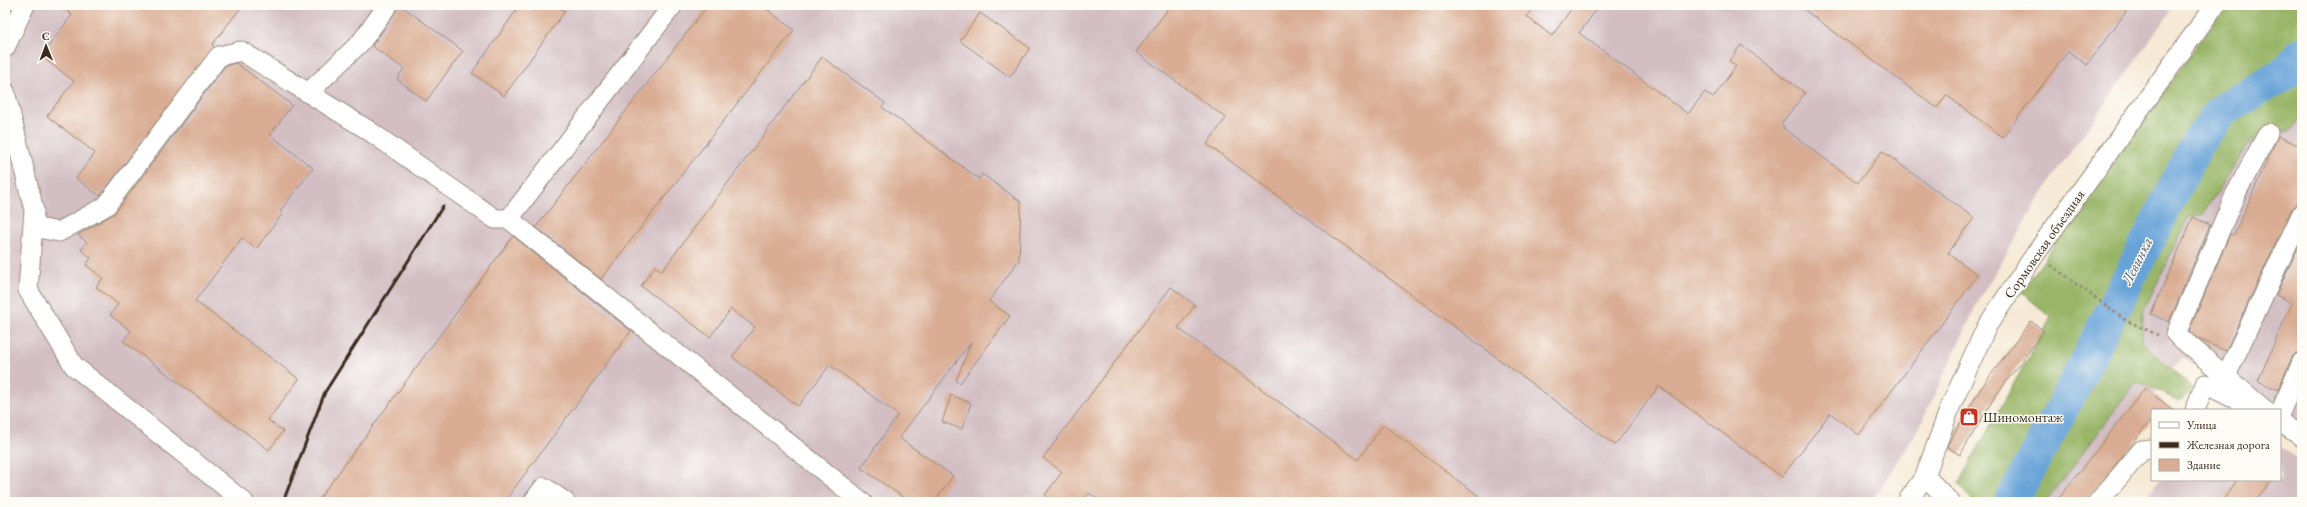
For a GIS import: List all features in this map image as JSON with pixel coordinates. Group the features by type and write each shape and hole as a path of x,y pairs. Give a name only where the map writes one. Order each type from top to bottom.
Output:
{"street":[{"path":"5,48 25,5"},
{"path":"308,93 361,42 388,5"},
{"path":"509,219 673,5"},
{"name":"Сормовская объездная","path":"1907,502 1925,476 1951,405 1987,326 2036,253 2215,5"},
{"path":"33,227 59,232 106,206 219,56 241,51 368,130 495,219 509,219 862,502"},
{"path":"5,91 34,210 28,290 74,366 244,502"},
{"path":"2264,409 2176,334 2236,195 2268,133"},
{"path":"2226,376 2302,213"},
{"path":"2281,411 2302,362"},
{"path":"2195,409 2205,384 2255,409"},
{"path":"2281,423 2302,437"},
{"path":"2098,502 2142,450 2151,449"},
{"path":"1925,476 1950,502"},
{"path":"533,502 544,487 564,502"}],"path":[{"path":"2036,253 2125,320 2161,336 2176,334"}],"shaded area":[{"path":"5,5 2175,5 2052,178 1981,296 1918,430 1871,502 5,502"},
{"path":"2302,77 2302,432 2281,419 2281,409 2265,409 2182,357 2073,502 2023,502 2205,152"},
{"path":"2281,448 2302,461 2302,502 2142,502 2158,481 2281,481"}],"green space":[{"path":"2226,5 2302,5 2302,114 2292,130 2252,140 2203,213 2189,217 2143,312 2142,342 2194,390 2179,401 2137,381 2046,502 1973,502 1958,484 2051,317 2021,292"}],"building":[{"path":"59,5 243,5 212,45 214,47 100,196 76,178 95,153 47,116 74,81 41,56 72,15"},
{"path":"400,5 463,51 426,101 397,79 404,69 372,46"},
{"path":"520,5 556,5 565,11 504,96 472,73"},
{"path":"708,5 761,5 794,30 601,279 536,227"},
{"path":"1171,5 1536,5 1527,17 1552,36 1574,5 1600,5 1579,33 1688,114 1705,92 1713,98 1736,66 1729,61 1741,45 1805,93 1781,124 1784,126 1783,128 1858,183 1882,151 1974,218 1948,253 1978,275 1859,435 1830,413 1782,477 1659,386 1615,445 1207,144 1226,118 1136,52"},
{"path":"1798,5 2131,5 2087,65 2068,51 2003,137 1946,95 1937,108"},
{"path":"980,13 1030,48 1010,77 960,41"},
{"path":"822,57 885,103 882,107 979,179 982,174 1021,202 1019,260 989,301 1010,316 960,383 956,381 971,342 899,438 953,476 934,502 910,502 861,468 898,415 830,365 798,406 732,357 755,327 731,309 710,337 641,286 655,266 662,271"},
{"path":"236,63 292,105 270,135 313,168 280,211 283,213 256,249 242,238 195,301 299,379 268,420 283,431 269,450 123,341 131,331 110,315 118,304 96,287 103,278 86,265 91,258 81,250 87,242 78,235 115,213 225,66"},
{"path":"2278,136 2302,147 2302,202 2296,204 2292,208 2226,351 2198,339 2189,331 2230,234 2234,235"},
{"path":"2193,217 2210,225 2169,322 2151,314"},
{"path":"513,236 631,331 504,502 317,502"},
{"path":"2302,239 2302,351 2296,353 2292,357 2278,390 2258,381 2292,303 2276,295"},
{"path":"1171,287 1195,305 1178,328 1358,460 1383,425 1487,502 1102,502 1089,493 1082,502 1054,502 1045,495 1062,472 1043,458"},
{"path":"2031,321 2044,331 1994,398 1960,455 1947,447 1948,444 1981,388"},
{"path":"2145,388 2172,409 2151,409 2151,420 2086,502 2056,502"},
{"path":"951,395 971,403 962,429 942,422"},
{"path":"2236,481 2271,481 2254,502 2222,502"}],"waterway":[{"name":"Левинка","path":"2011,502 2065,403 2197,144 2222,110 2283,75 2302,54"}],"railway":[{"path":"283,502 325,392 443,206"}],"place":[{"name":"Шиномонтаж","path":"1969,417"}]}
